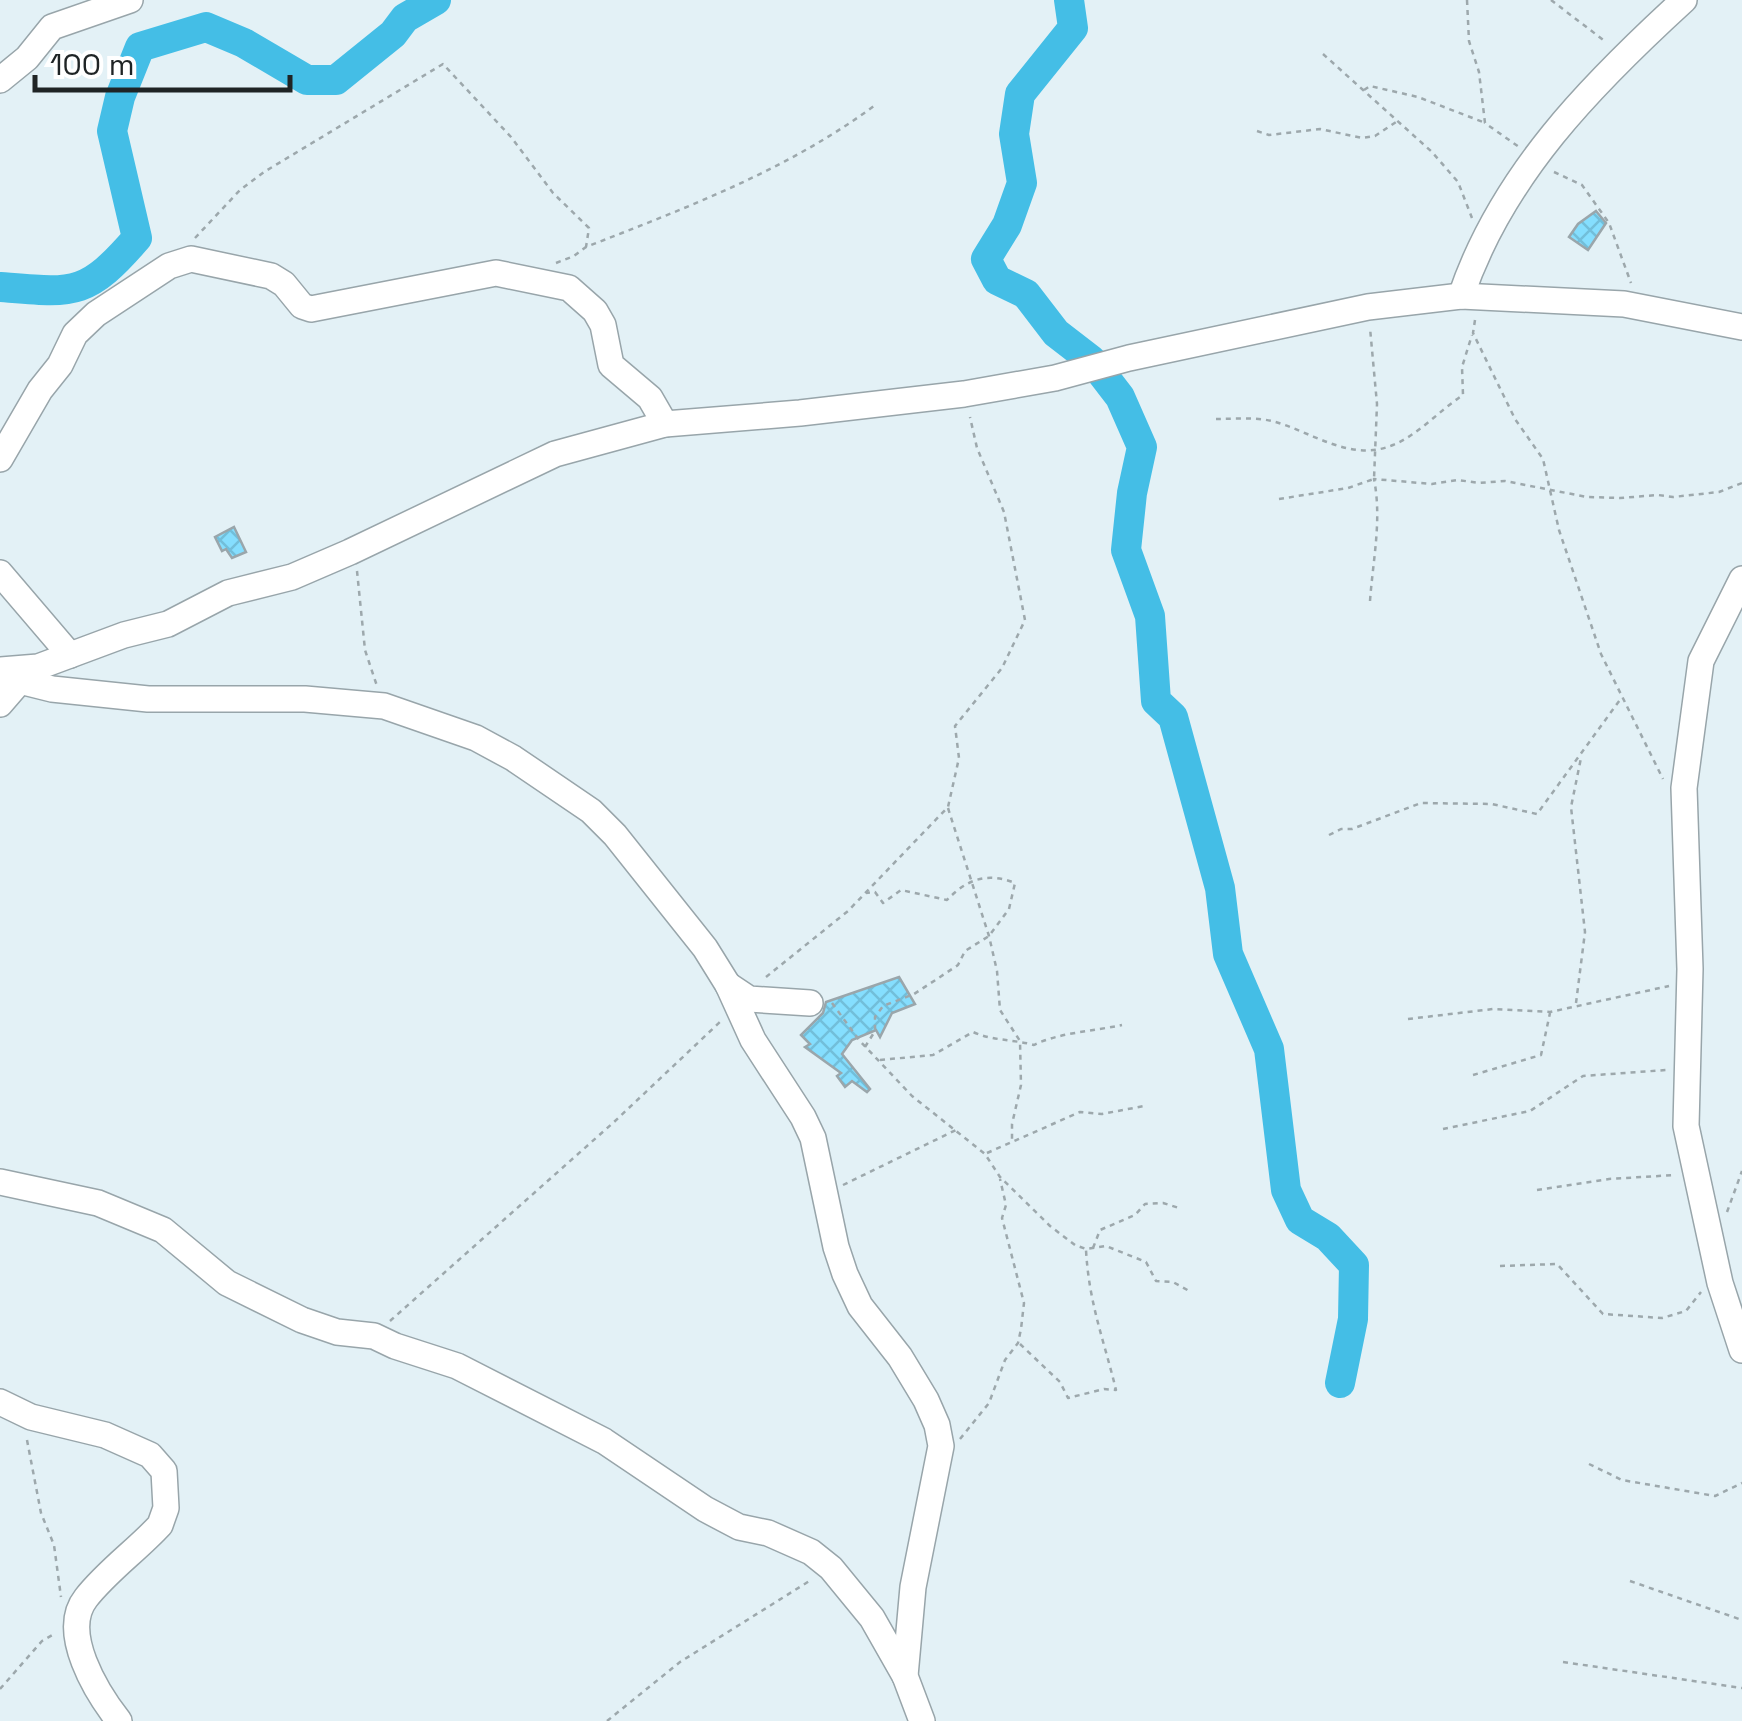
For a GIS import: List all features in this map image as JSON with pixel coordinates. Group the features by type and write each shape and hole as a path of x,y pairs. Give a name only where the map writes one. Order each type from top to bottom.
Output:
{"street":[{"path":"0,80 62,21 130,0"},
{"path":"1470,296 1477,249 1533,158 1623,56 1684,0"},
{"path":"0,459 76,334 96,314 169,266 191,259 270,276 284,284 302,306 312,308 496,273 568,288 595,311 603,325 611,366 650,398 664,424"},
{"path":"6,676 168,624 228,593 292,577 555,454 664,424 964,394 1055,378 1129,358 1368,307 1470,296 1624,304 1742,327"},
{"path":"0,573 70,655"},
{"path":"1742,579 1701,660 1684,788 1690,982 1686,1126 1720,1283 1742,1350"},
{"path":"6,676 52,689 148,699 305,699 384,706 476,738 590,812 616,835 677,911 735,995 753,1040 813,1138 836,1247 860,1306 920,1390 937,1425 941,1446 914,1587 904,1676"},
{"path":"0,704 6,676"},
{"path":"735,995 767,1002 810,1003"},
{"path":"0,1182 98,1202 163,1230 227,1283 302,1320 338,1332 374,1336 457,1366 604,1441 739,1527 768,1532 811,1552 831,1568 872,1618 904,1676 922,1721"},
{"path":"0,1402 31,1416 130,1444 150,1455 164,1471 166,1508 160,1525 83,1601 77,1620 79,1644 90,1672 119,1721"}],"path":[{"path":"1550,0 1623,56"},
{"path":"1323,54 1432,152 1458,182 1472,220 1477,249"},
{"path":"192,240 240,190 264,172 443,64 588,228 586,246"},
{"path":"1362,92 1370,86 1418,97 1485,123"},
{"path":"545,267 574,256 586,246 688,208 796,157 874,106"},
{"path":"1257,131 1269,136 1320,129 1362,138 1375,136 1399,122"},
{"path":"1470,296 1473,333 1515,419 1543,459 1559,530 1601,654 1670,793"},
{"path":"1368,307 1377,404 1374,479 1379,506 1370,601"},
{"path":"1216,420 1269,420 1357,450 1396,444 1464,395 1462,367 1473,333"},
{"path":"964,394 978,448 1004,512 1025,620 1002,668 955,726 958,758 948,807 989,936 1000,1010 1020,1041 1020,1085 1012,1140"},
{"path":"1279,499 1348,488 1374,479 1432,484 1505,481 1587,496 1674,497 1719,492 1742,482"},
{"path":"350,552 357,571 365,650 384,706"},
{"path":"1329,834 1421,803 1492,804 1537,814 1623,696"},
{"path":"1576,1006 1585,932 1571,807 1581,757"},
{"path":"374,1336 614,1122 735,995 760,982 864,893 948,807"},
{"path":"864,893 875,892 883,904 901,890 947,900 972,880 999,876 1015,883 1010,909 989,936 966,951 958,966 914,994 883,1006 875,1017 875,1031 866,1047"},
{"path":"1408,1019 1492,1008 1550,1012 1690,982"},
{"path":"810,1003 820,996 831,1001 866,1047 912,1096 986,1154 1000,1177 1074,1245 1086,1249 1106,1246 1146,1262 1156,1281 1174,1282 1190,1292"},
{"path":"1473,1075 1542,1055 1550,1012"},
{"path":"878,1060 933,1055 972,1032 995,1041 1034,1045 1049,1037 1068,1037 1122,1025"},
{"path":"1444,1129 1530,1111 1584,1076 1688,1069"},
{"path":"986,1154 1080,1112 1102,1114 1144,1106"},
{"path":"823,1194 956,1130"},
{"path":"1714,1246 1742,1171"},
{"path":"1538,1190 1668,1174 1700,1182"},
{"path":"941,1446 956,1444 989,1402 1005,1360 1018,1343 1024,1303 1002,1218 1006,1205 1000,1177"},
{"path":"1092,1249 1100,1230 1135,1215 1145,1204 1163,1203 1179,1208"},
{"path":"1018,1343 1060,1382 1068,1398 1116,1390 1088,1290 1086,1249"},
{"path":"1500,1266 1557,1264 1603,1314 1662,1318 1686,1311 1701,1291 1720,1283"},
{"path":"0,1689 42,1641 77,1620 62,1600 54,1545 42,1513 30,1442 22,1435"},
{"path":"1588,1464 1622,1480 1716,1496 1742,1482"},
{"path":"607,1721 680,1662 831,1568"},
{"path":"1630,1581 1742,1620"},
{"path":"1564,1662 1742,1688"}],"building":[{"path":"1596,211 1606,223 1588,250 1569,237 1578,224"},
{"path":"234,527 246,552 232,558 226,549 222,551 215,537"},
{"path":"899,977 915,1004 892,1013 880,1037 876,1030 852,1040 842,1054 870,1089 867,1092 852,1081 845,1087 837,1076 841,1073 805,1047 810,1044 801,1035 823,1013 826,1002"}],"waterway":[{"path":"0,287 77,287 104,271 137,238 112,131 120,97 140,47 206,27 244,43 307,80 336,80 393,34 405,18 436,0"},
{"path":"1069,0 1073,28 1020,94 1014,134 1022,183 1007,225 986,259 997,280 1026,294 1056,333 1091,360"},
{"path":"1100,371 1120,397 1142,447 1126,550 1150,616 1156,701 1173,717 1220,888 1228,954 1269,1049 1286,1190 1300,1220 1328,1237 1354,1265 1353,1319 1340,1383"}]}
